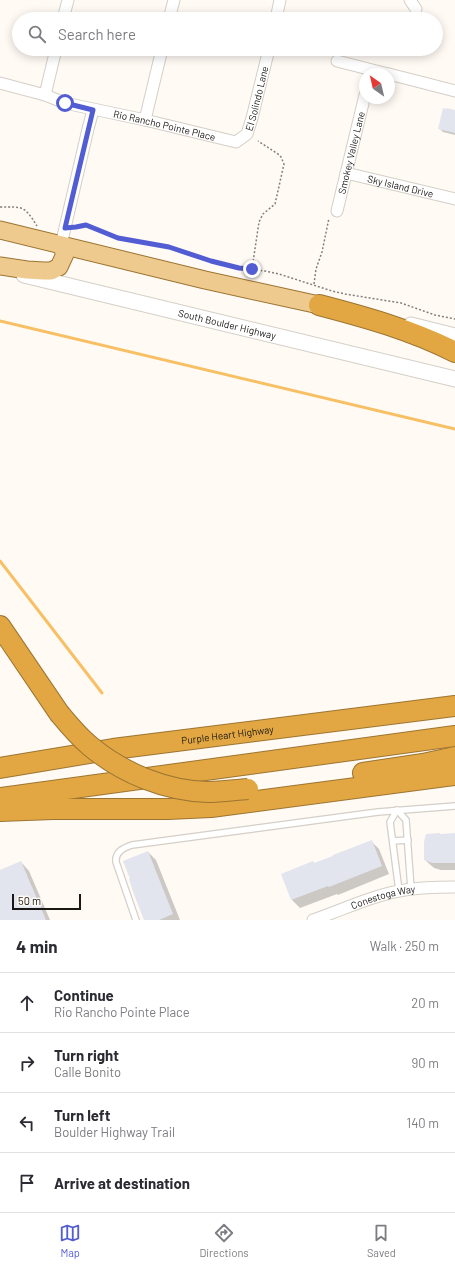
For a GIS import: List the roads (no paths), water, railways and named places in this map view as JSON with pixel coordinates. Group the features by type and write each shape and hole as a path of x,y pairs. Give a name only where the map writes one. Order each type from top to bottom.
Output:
{"highway":[{"path":"319,305 417,335 455,352"},
{"path":"0,626 58,713 78,735 100,754 128,771 149,780 176,788 193,791 248,789 406,767 455,757"},
{"path":"112,749 455,694"},
{"name":"Purple Heart Highway","path":"0,768 112,749 455,706"},
{"path":"0,798 455,736"},
{"path":"0,812 53,809 168,809 211,807 455,775"}],"main road":[{"path":"0,230 205,280 455,336"},
{"path":"0,268 51,271 59,268 65,254 61,245"},
{"name":"South Boulder Highway","path":"0,268 455,379"}],"street":[{"path":"65,12 68,0"},
{"path":"171,12 174,0"},
{"path":"277,12 280,0"},
{"path":"45,95 54,56"},
{"path":"145,120 160,56"},
{"name":"El Solindo Lane","path":"236,142 248,134 266,56"},
{"path":"337,61 359,68"},
{"path":"395,76 455,91"},
{"name":"Rio Rancho Pointe Place","path":"0,83 45,95 65,103 145,120 236,142"},
{"name":"Smokey Valley Lane","path":"336,211 363,104"},
{"path":"61,245 93,110"},
{"name":"Sky Island Drive","path":"346,173 455,199"},
{"name":"Conestoga Way","path":"313,920 380,896 399,891 455,887"}],"lane":[{"path":"136,920 116,862 118,853 126,847 139,844 397,810 455,806"},
{"path":"397,810 406,820 411,889"},
{"path":"397,810 390,822 399,891"},
{"path":"393,841 408,840"}],"waterway":[{"path":"0,321 455,429"},
{"path":"0,561 102,693"}]}
